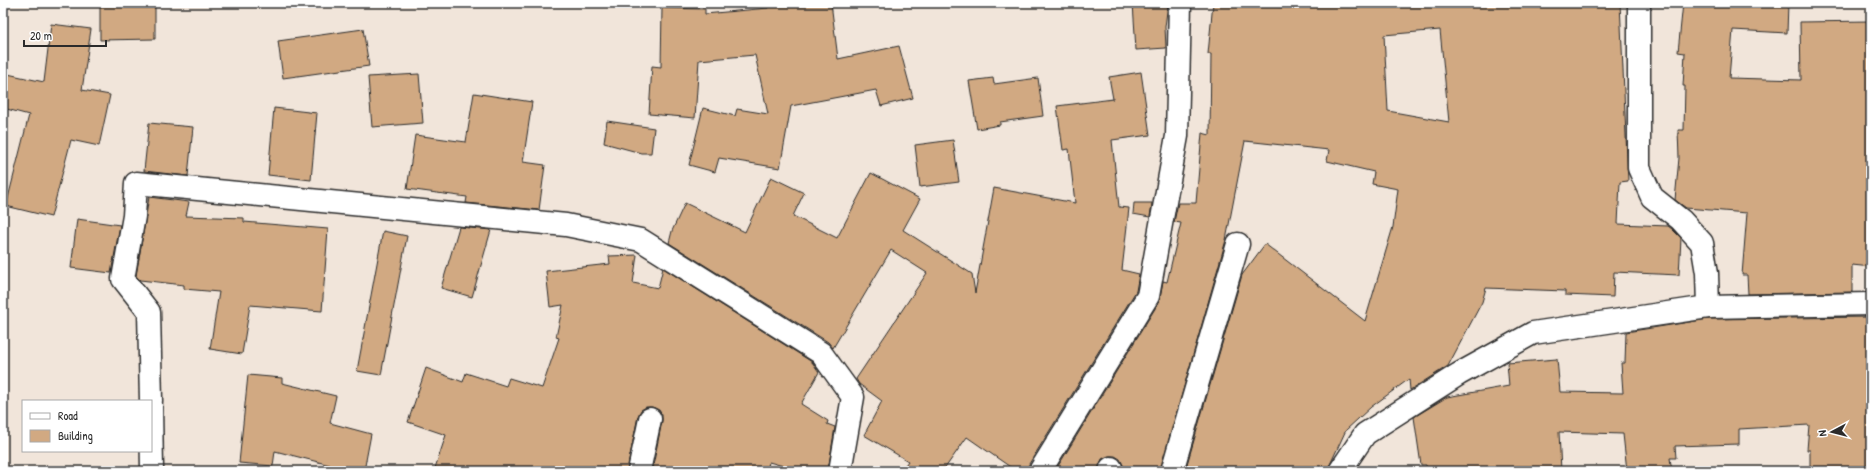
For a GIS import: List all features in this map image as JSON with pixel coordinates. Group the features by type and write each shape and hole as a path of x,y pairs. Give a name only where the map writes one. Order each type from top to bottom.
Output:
{"street":[{"path":"1040,471 1148,296 1177,136 1180,3"},
{"path":"1639,3 1639,168 1652,197 1681,220 1702,243 1708,274 1708,307"},
{"path":"151,400 149,312 123,279 134,216 136,183 566,225 641,240 821,353 838,374 853,397 840,471"},
{"path":"1172,471 1238,244"},
{"path":"1340,471 1365,434 1459,374 1533,332 1708,307 1871,304"},
{"path":"639,471 650,419"},
{"path":"152,452 152,471"}],"building":[{"path":"100,3 155,3 155,39 100,40"},
{"path":"768,3 831,3 838,59 899,46 913,98 881,106 876,90 791,106 780,168 719,158 715,172 689,165 703,108 735,116 737,109 768,114 755,55 699,60 695,118 649,114 652,66 661,67 662,8 705,9 705,14 768,8"},
{"path":"1133,3 1168,3 1165,27 1166,48 1136,50"},
{"path":"1213,3 1283,7 1283,3 1620,3 1628,181 1620,182 1618,224 1668,226 1672,229 1681,238 1679,275 1614,272 1613,297 1565,295 1565,291 1486,288 1482,302 1448,366 1410,390 1409,379 1371,407 1346,430 1327,471 1185,471 1242,275 1265,244 1365,321 1393,227 1398,189 1372,184 1374,172 1327,161 1329,150 1245,141 1226,240 1160,471 1123,471 1123,465 1120,459 1115,456 1109,456 1102,459 1098,471 1055,471 1159,302 1163,281 1167,282 1181,223 1174,222 1178,203 1196,203 1202,133 1210,135 1211,54 1208,54","holes":["1440,30 1449,122 1388,111 1384,35"]},
{"path":"1683,3 1788,3 1787,33 1733,30 1729,78 1801,80 1800,22 1871,21 1871,267 1852,265 1852,292 1748,294 1747,275 1742,275 1747,213 1686,208 1675,200 1679,158 1678,130 1684,130 1685,86 1683,86 1685,53 1678,52"},
{"path":"51,24 91,29 82,90 110,95 99,146 71,140 51,217 6,206 29,115 3,108 3,73 44,82"},
{"path":"363,29 369,66 283,78 278,41"},
{"path":"1141,72 1150,135 1112,140 1119,207 1129,208 1122,270 1139,274 1136,291 1029,464 1028,471 1016,471 967,437 943,471 901,471 908,461 864,435 882,401 859,384 856,379 927,273 891,250 833,348 828,342 669,243 672,231 685,203 745,232 771,177 804,193 793,216 837,238 871,173 920,199 903,230 972,274 975,293 994,188 1075,203 1069,149 1063,150 1057,106 1113,99 1109,77"},
{"path":"419,74 423,123 372,127 368,77"},
{"path":"993,78 994,84 1038,78 1043,116 1000,122 1000,125 977,129 969,81"},
{"path":"474,93 532,102 523,162 545,165 539,210 466,203 467,197 407,189 415,135 466,142"},
{"path":"274,108 317,113 311,180 268,175"},
{"path":"607,121 654,128 651,153 641,153 604,143"},
{"path":"149,123 193,127 188,176 144,171"},
{"path":"953,140 959,182 920,187 915,145"},
{"path":"149,197 189,202 186,216 244,218 244,222 328,229 322,311 250,305 242,354 210,349 219,292 184,289 184,285 140,280 136,276"},
{"path":"1134,203 1152,203 1150,217 1133,214"},
{"path":"77,219 120,225 111,273 71,268"},
{"path":"459,227 491,230 472,297 441,288"},
{"path":"383,231 407,236 381,375 357,371"},
{"path":"637,255 633,283 658,288 663,268 812,362 819,372 801,404 828,421 827,424 835,427 828,471 801,471 769,462 767,471 652,471 662,415 659,410 652,407 646,407 641,410 638,416 627,471 434,471 446,435 408,422 426,368 463,382 466,373 506,386 509,378 542,388 559,338 556,337 563,305 550,307 546,271 610,264 609,256"},
{"path":"1871,317 1871,470 1810,471 1810,450 1807,450 1809,425 1739,429 1739,444 1675,446 1676,458 1670,458 1672,471 1627,471 1623,434 1559,432 1561,471 1427,471 1426,465 1421,465 1414,417 1447,397 1509,386 1507,363 1557,359 1560,392 1623,393 1621,363 1625,363 1626,332 1709,319"},
{"path":"248,375 282,378 282,383 336,396 330,423 371,434 364,471 328,471 330,465 275,451 273,466 239,463"}]}
